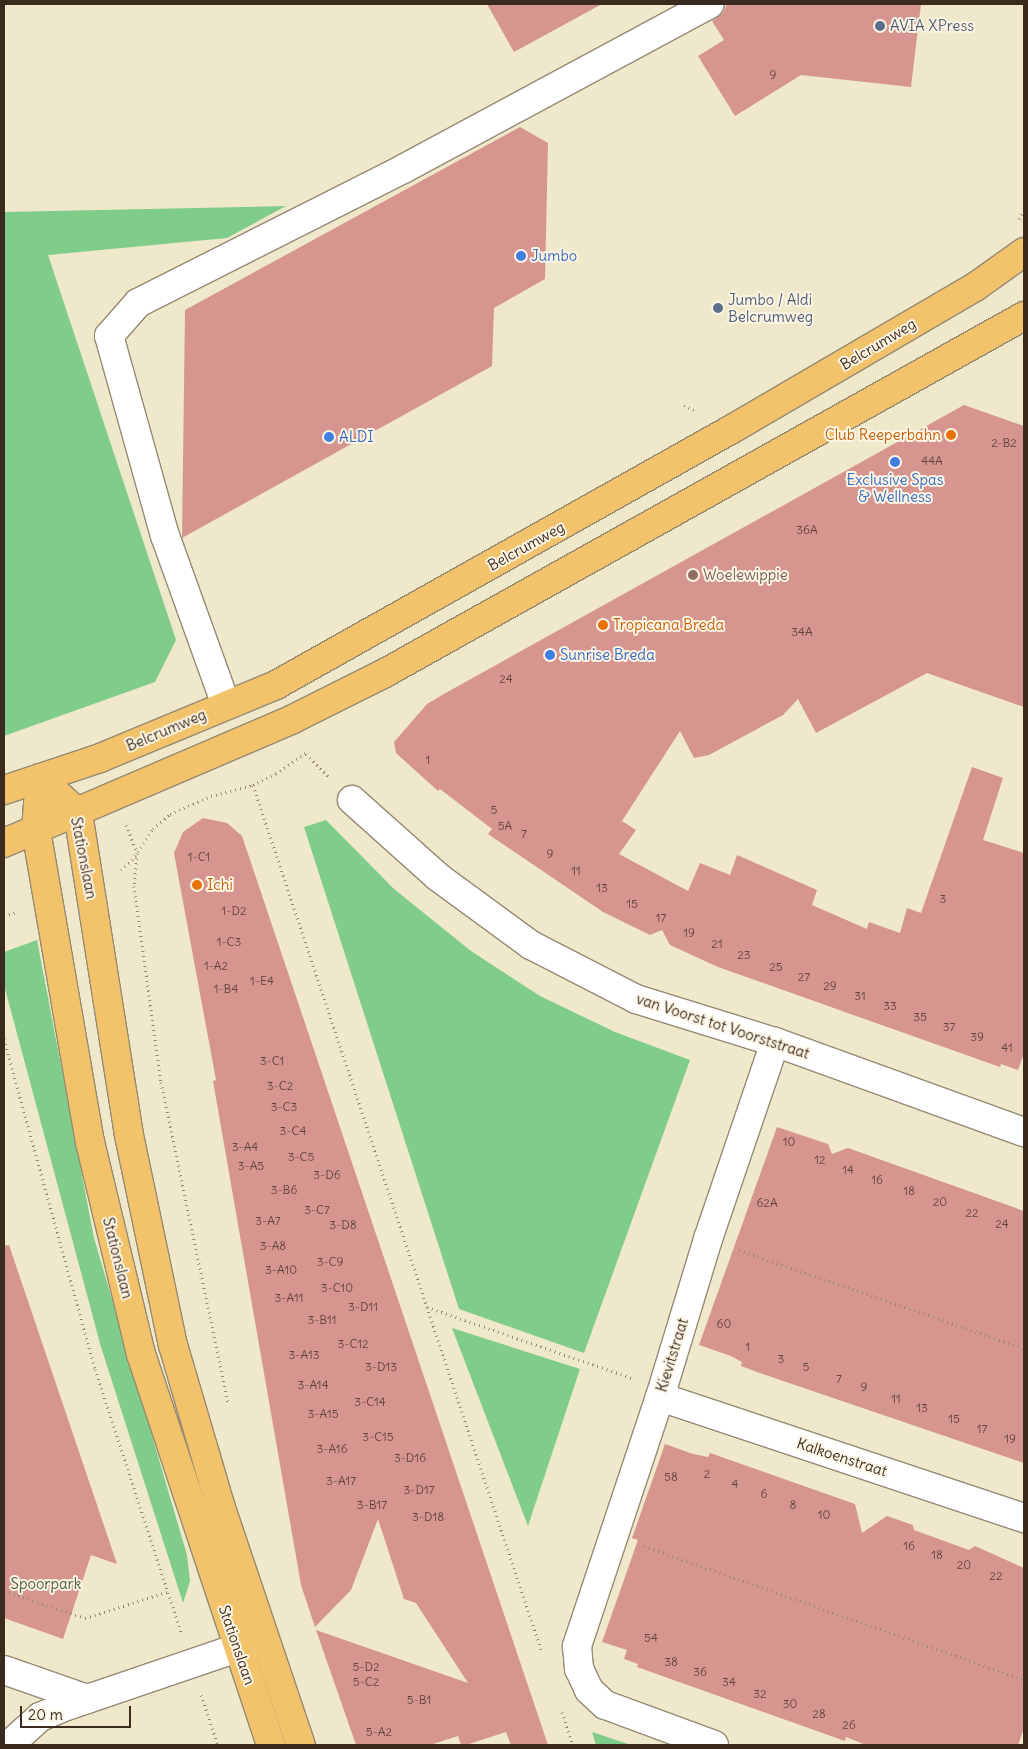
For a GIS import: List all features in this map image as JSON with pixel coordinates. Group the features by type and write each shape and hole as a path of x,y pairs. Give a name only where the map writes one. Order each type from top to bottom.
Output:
{"main road":[{"name":"Belcrumweg","path":"4,790 100,758 276,684 348,646 715,439 975,287 1024,252"},
{"path":"4,843 78,813 292,719 384,673 1024,316"},
{"name":"Stationslaan","path":"40,778 78,813 128,1135 173,1345 220,1505 301,1745"},
{"name":"Stationslaan","path":"40,778 36,830 90,1142 139,1344 237,1648 271,1745"}],"street":[{"path":"226,705 165,536 109,336 138,302 406,168 710,4"},
{"name":"van Voorst tot Voorststraat","path":"352,800 438,877 531,945 636,999 775,1042 1024,1132"},
{"name":"Kievitstraat","path":"714,1745 605,1705 590,1690 579,1669 577,1646 661,1393 708,1239 775,1042"},
{"name":"Kalkoenstraat","path":"661,1393 1024,1518"},
{"path":"9,1745 40,1717 87,1699 265,1639"},
{"path":"4,1670 87,1699"}],"path":[{"path":"253,784 544,1660"},
{"path":"137,853 134,886 161,1082 230,1412"},
{"path":"4,1039 95,1369 218,1745"},
{"path":"708,1239 1024,1348"},
{"path":"427,1307 661,1393"},
{"path":"613,1535 1024,1680"},
{"path":"4,1592 85,1618 167,1592"},
{"path":"559,1704 573,1745"}],"green space":[{"path":"286,206 227,238 48,255 176,640 155,682 4,736 4,212"},
{"path":"326,820 394,889 471,951 540,996 615,1032 690,1060 584,1353 459,1309 304,827"},
{"path":"37,940 94,1238 187,1555 190,1581 183,1603 101,1347 4,985 4,952"},
{"path":"452,1328 580,1369 528,1526 480,1401"},
{"path":"592,1732 631,1745 596,1745"}],"building":[{"path":"487,4 602,4 514,52"},
{"path":"727,4 921,4 911,87 801,75 735,116 698,56 724,40 712,21 723,13"},
{"path":"520,127 548,143 545,279 494,308 492,366 182,538 185,310"},
{"path":"964,405 1024,426 1024,707 927,673 816,733 798,699 783,715 709,755 694,758 680,731 622,821 636,830 619,854 688,891 700,863 730,875 737,855 817,890 812,905 867,929 869,922 900,933 907,908 921,913 972,767 1003,778 983,840 1024,853 1024,1053 1018,1070 1001,1064 1000,1067 718,967 670,945 662,930 650,935 603,912 488,834 492,829 440,789 438,791 396,753 394,742 427,704 442,695"},
{"path":"203,818 227,823 242,836 548,1745 511,1745 506,1732 466,1745 461,1745 458,1736 430,1745 356,1745 316,1630 468,1683 416,1603 404,1599 378,1519 351,1590 315,1627 301,1585 213,1081 216,1080 174,853 183,832"},
{"path":"777,1127 828,1144 832,1154 848,1148 1024,1211 1024,1463 757,1372 741,1366 742,1362 731,1356 699,1345"},
{"path":"9,1245 117,1564 91,1555 63,1639 4,1618 4,1246"},
{"path":"665,1444 708,1457 710,1453 855,1504 862,1533 887,1516 913,1525 914,1530 969,1550 975,1546 1024,1568 1024,1728 1018,1745 866,1745 846,1737 845,1741 637,1667 638,1664 624,1659 627,1650 602,1642 638,1540 632,1538"}],"place":[{"name":"AVIA XPress","path":"880,26"},
{"name":"Jumbo","path":"521,256"},
{"name":"Jumbo / Aldi Belcrumweg","path":"718,308"},
{"name":"Club Reeperbahn","path":"951,435"},
{"name":"ALDI","path":"329,437"},
{"name":"Exclusive Spas & Wellness","path":"895,462"},
{"name":"Woelewippie","path":"693,575"},
{"name":"Tropicana Breda","path":"603,625"},
{"name":"Sunrise Breda","path":"550,655"},
{"name":"Ichi","path":"197,885"}],"park label":[{"name":"Spoorpark","path":"46,1584"}]}
